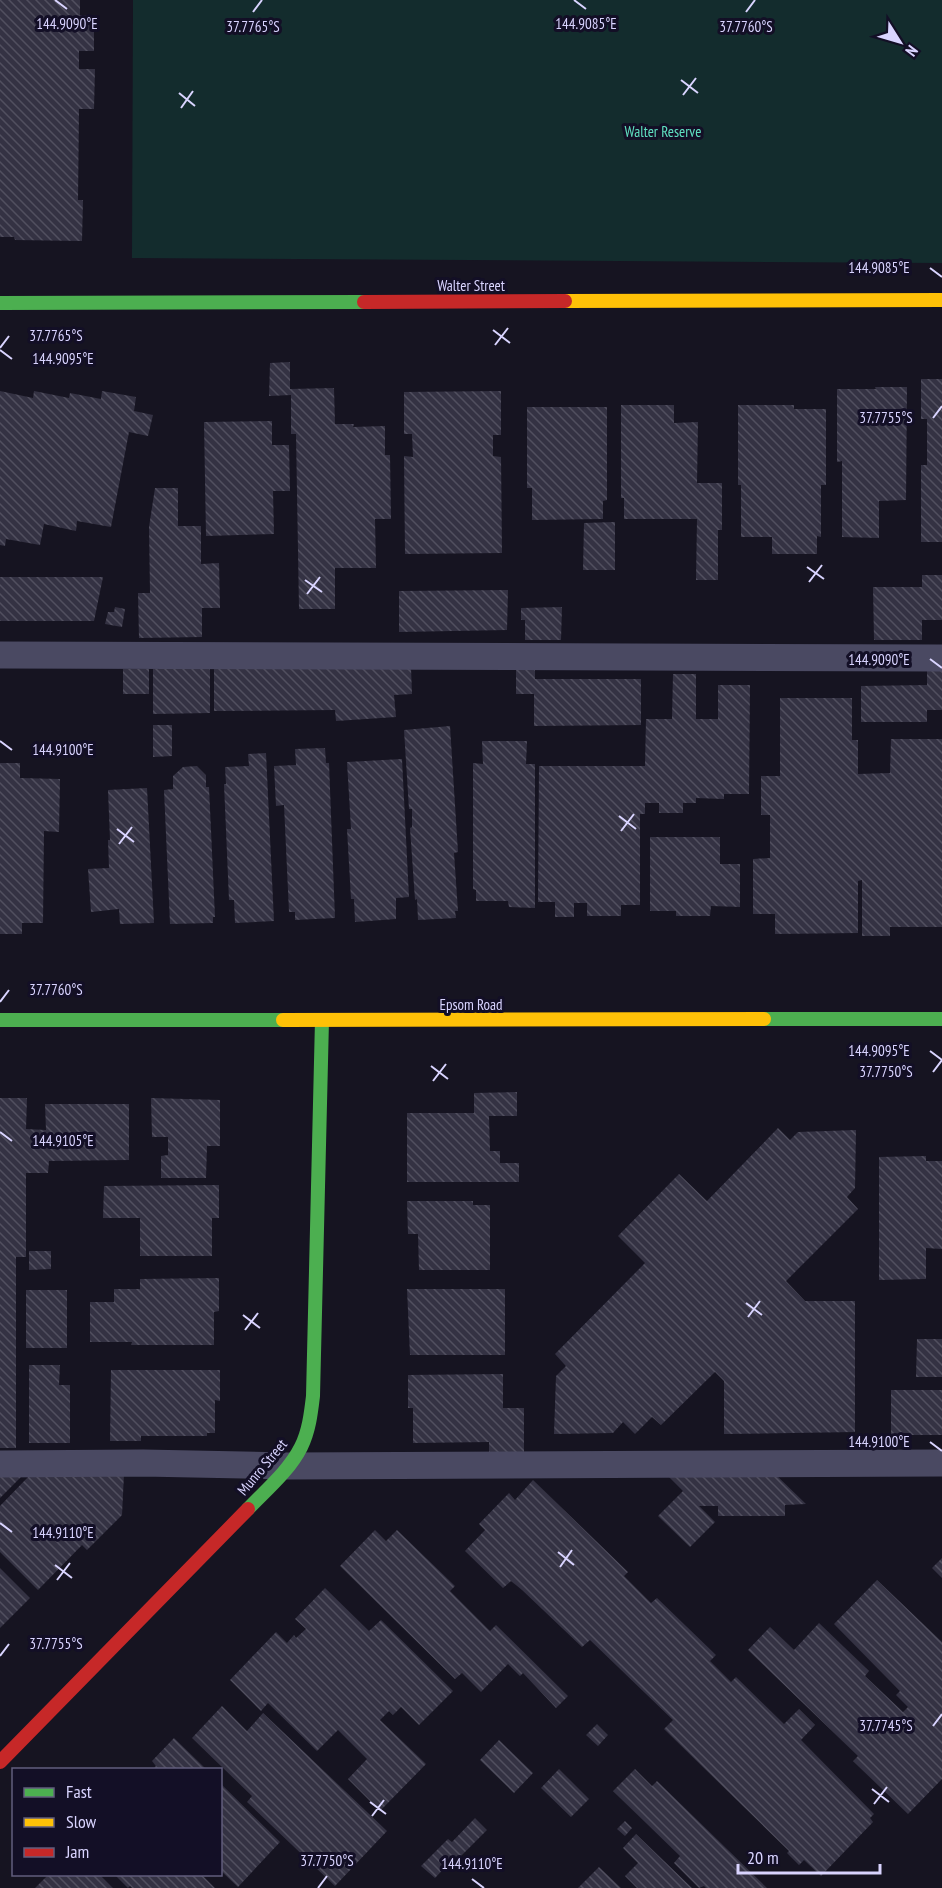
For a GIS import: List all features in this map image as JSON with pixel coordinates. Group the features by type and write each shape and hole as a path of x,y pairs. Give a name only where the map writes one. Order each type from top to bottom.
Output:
{"street":[{"name":"Walter Street","path":"0,303 942,300"},
{"name":"Epsom Road","path":"0,1020 942,1019"},
{"name":"Munro Street","path":"0,1762 226,1534 288,1466 301,1447 309,1424 313,1396 322,1020"}],"lane":[{"path":"0,655 942,658"},
{"path":"0,1464 143,1463 288,1466 942,1463"}],"green space":[{"name":"Walter Reserve","path":"133,0 942,0 942,263 132,258"}],"building":[{"path":"0,0 80,0 80,15 94,16 94,51 79,51 79,69 95,69 94,109 79,109 78,200 83,200 82,241 15,240 14,237 0,237"},
{"path":"290,362 290,389 334,388 335,424 354,424 353,427 385,426 385,455 390,455 391,519 375,519 376,568 335,568 335,609 299,609 296,434 291,434 291,395 269,396 270,363"},
{"path":"921,379 942,379 942,542 921,542 921,465 927,465 927,419 921,419"},
{"path":"875,387 907,387 906,500 879,501 879,538 842,537 842,461 837,462 837,389 876,389"},
{"path":"0,391 33,398 34,391 69,398 70,393 101,399 102,391 136,397 134,411 153,415 148,436 129,432 111,527 77,521 76,531 44,524 40,545 6,539 5,546 0,545"},
{"path":"501,391 501,435 493,435 493,456 501,457 502,553 405,554 404,456 413,457 412,434 404,434 404,392"},
{"path":"621,405 674,405 674,423 698,422 697,483 722,483 722,530 718,530 718,580 696,580 697,519 624,519 624,498 621,498"},
{"path":"738,405 794,405 794,409 826,409 826,485 821,485 821,537 817,536 817,554 772,554 772,537 741,537 741,485 738,485"},
{"path":"527,407 607,407 607,500 603,501 603,519 532,520 532,488 527,488"},
{"path":"272,421 272,445 289,445 290,491 273,491 274,534 206,536 204,422"},
{"path":"155,488 178,488 178,526 201,526 201,564 219,563 220,608 202,608 202,637 139,638 138,593 150,593 149,527"},
{"path":"615,522 615,570 583,570 584,523"},
{"path":"922,575 942,575 942,620 922,620 922,640 874,640 873,587 922,587"},
{"path":"0,577 103,577 94,621 0,621"},
{"path":"508,590 507,630 399,632 399,591"},
{"path":"115,607 125,609 122,627 105,624 108,612 114,612"},
{"path":"562,607 561,640 525,640 525,620 521,620 521,608"},
{"path":"927,664 942,664 942,710 927,710 927,722 861,722 861,686 927,685"},
{"path":"210,668 210,713 153,714 153,669"},
{"path":"411,668 412,694 394,695 396,717 336,721 335,710 214,711 214,669"},
{"path":"123,669 149,669 149,694 123,694"},
{"path":"516,669 535,669 535,679 641,679 641,725 534,726 534,694 516,694"},
{"path":"673,674 696,674 696,719 718,719 718,685 750,685 749,794 724,794 724,799 696,798 696,803 683,803 683,813 659,813 659,803 645,803 645,814 640,814 640,905 621,905 621,916 587,916 587,903 574,903 574,917 555,917 555,902 538,902 539,766 645,766 646,719 672,719"},
{"path":"780,698 852,698 852,740 858,740 858,774 890,773 891,739 942,739 942,927 890,927 890,936 862,936 862,880 858,881 858,933 775,934 775,914 753,914 753,859 770,858 770,815 761,815 761,776 780,776"},
{"path":"153,725 172,725 172,756 153,757"},
{"path":"450,726 458,852 454,853 458,911 455,911 456,918 418,920 410,828 412,827 412,809 409,809 404,730"},
{"path":"482,741 527,741 526,764 535,764 535,908 509,907 508,901 476,901 476,890 473,889 473,763 483,764"},
{"path":"325,748 326,763 329,763 335,918 295,920 295,912 289,912 284,805 276,806 274,766 296,765 295,749"},
{"path":"266,753 274,921 235,923 234,900 229,900 225,767 249,766 248,754"},
{"path":"402,759 409,897 396,898 396,919 355,922 354,899 351,899 347,829 351,829 347,762"},
{"path":"0,763 20,763 20,778 60,779 59,832 44,831 43,923 22,923 22,934 0,934"},
{"path":"197,766 206,775 206,787 209,787 215,917 213,917 213,923 170,924 164,790 173,789 173,776 183,767"},
{"path":"147,788 154,923 120,924 119,909 91,912 88,869 109,868 108,790"},
{"path":"650,837 720,837 720,864 740,864 740,907 711,906 710,916 676,916 676,911 650,911"},
{"path":"517,1092 517,1116 489,1116 490,1151 500,1151 500,1163 519,1163 519,1182 407,1182 407,1113 474,1113 474,1093"},
{"path":"0,1098 27,1098 26,1129 46,1130 45,1104 129,1104 129,1160 49,1161 48,1173 26,1173 26,1257 16,1257 16,1448 0,1448"},
{"path":"151,1098 220,1100 220,1146 207,1146 206,1178 161,1178 161,1156 168,1155 168,1137 152,1137"},
{"path":"778,1128 790,1140 798,1132 856,1130 855,1188 847,1197 858,1209 786,1281 805,1301 855,1301 855,1432 724,1434 724,1381 715,1372 661,1425 652,1417 635,1434 623,1422 613,1433 554,1434 556,1376 566,1366 555,1354 645,1263 618,1236 679,1174 707,1201"},
{"path":"926,1156 926,1161 942,1161 942,1249 926,1248 926,1279 879,1280 879,1157"},
{"path":"219,1185 219,1218 212,1218 212,1256 140,1256 140,1218 103,1218 104,1186"},
{"path":"407,1201 473,1201 473,1205 490,1205 490,1270 419,1270 418,1234 408,1234"},
{"path":"29,1251 51,1251 51,1269 29,1270"},
{"path":"219,1278 219,1311 214,1312 214,1345 131,1345 132,1342 90,1342 90,1302 114,1302 114,1289 140,1289 140,1279"},
{"path":"407,1289 505,1289 505,1355 410,1355"},
{"path":"26,1290 67,1290 67,1348 26,1348"},
{"path":"917,1339 942,1339 942,1377 916,1377"},
{"path":"29,1365 60,1365 59,1385 70,1385 70,1443 29,1443"},
{"path":"111,1370 220,1370 220,1401 215,1400 215,1433 207,1433 207,1436 141,1436 141,1441 110,1441"},
{"path":"503,1374 503,1408 524,1408 524,1453 489,1453 489,1442 413,1443 413,1408 408,1408 408,1375"},
{"path":"891,1390 942,1390 942,1435 891,1435"},
{"path":"124,1474 122,1515 87,1550 82,1545 38,1590 0,1552 0,1506 29,1476"},
{"path":"776,1475 806,1504 785,1505 785,1516 718,1516 718,1506 699,1506 715,1522 690,1547 658,1516 683,1491 668,1476"},
{"path":"0,1476 22,1476 0,1498"},
{"path":"533,1480 628,1572 624,1576 651,1603 657,1598 716,1655 710,1661 731,1682 736,1677 784,1724 799,1709 815,1725 801,1740 874,1814 870,1818 873,1822 821,1876 804,1860 799,1865 787,1853 789,1851 664,1729 673,1720 590,1640 582,1647 522,1590 511,1581 503,1588 465,1551 485,1530 479,1524 509,1493 515,1500"},
{"path":"375,1530 386,1541 397,1530 455,1586 450,1591 490,1631 496,1625 568,1696 556,1708 523,1673 520,1676 508,1664 481,1692 462,1673 455,1679 340,1566"},
{"path":"942,1558 942,1578 932,1568"},
{"path":"0,1568 30,1598 0,1628"},
{"path":"877,1580 942,1642 942,1779 908,1814 853,1761 858,1756 748,1650 770,1627 794,1650 819,1623 869,1671 865,1676 903,1712 908,1707 896,1695 900,1691 834,1624"},
{"path":"325,1588 369,1631 381,1620 453,1691 419,1725 401,1707 393,1715 389,1711 380,1720 426,1764 380,1811 348,1779 367,1759 338,1730 317,1751 268,1703 261,1711 230,1680 276,1632 287,1643 294,1635 296,1638 306,1629 295,1619"},
{"path":"222,1706 247,1731 263,1713 387,1831 335,1886 247,1802 252,1796 192,1738"},
{"path":"597,1724 608,1735 598,1746 586,1735"},
{"path":"174,1738 205,1768 154,1768 156,1766 152,1761"},
{"path":"499,1740 533,1773 514,1793 480,1760"},
{"path":"559,1769 589,1799 571,1817 541,1788"},
{"path":"635,1769 652,1786 657,1781 767,1888 706,1888 704,1886 699,1888 674,1863 680,1856 613,1791"},
{"path":"222,1785 280,1842 238,1887 222,1872"},
{"path":"475,1818 487,1830 456,1861 453,1859 435,1878 421,1866 448,1839 452,1842"},
{"path":"625,1821 632,1828 625,1836 617,1829"},
{"path":"636,1834 692,1888 637,1888 625,1876 638,1863 623,1848"},
{"path":"599,1867 621,1888 578,1888"},
{"path":"47,1876 101,1876 113,1888 35,1888"},
{"path":"116,1876 203,1876 215,1888 132,1888 130,1886 128,1888"}],"traffic: fast":[{"path":"0,303 364,302"},
{"path":"764,1019 942,1019"},
{"path":"0,1020 283,1020"},
{"path":"248,1509 277,1480 296,1456 306,1435 313,1396 322,1020"}],"traffic: slow":[{"path":"565,301 942,300"},
{"path":"283,1020 764,1019"}],"traffic: jam":[{"path":"364,302 565,301"},
{"path":"0,1762 248,1509"}]}
